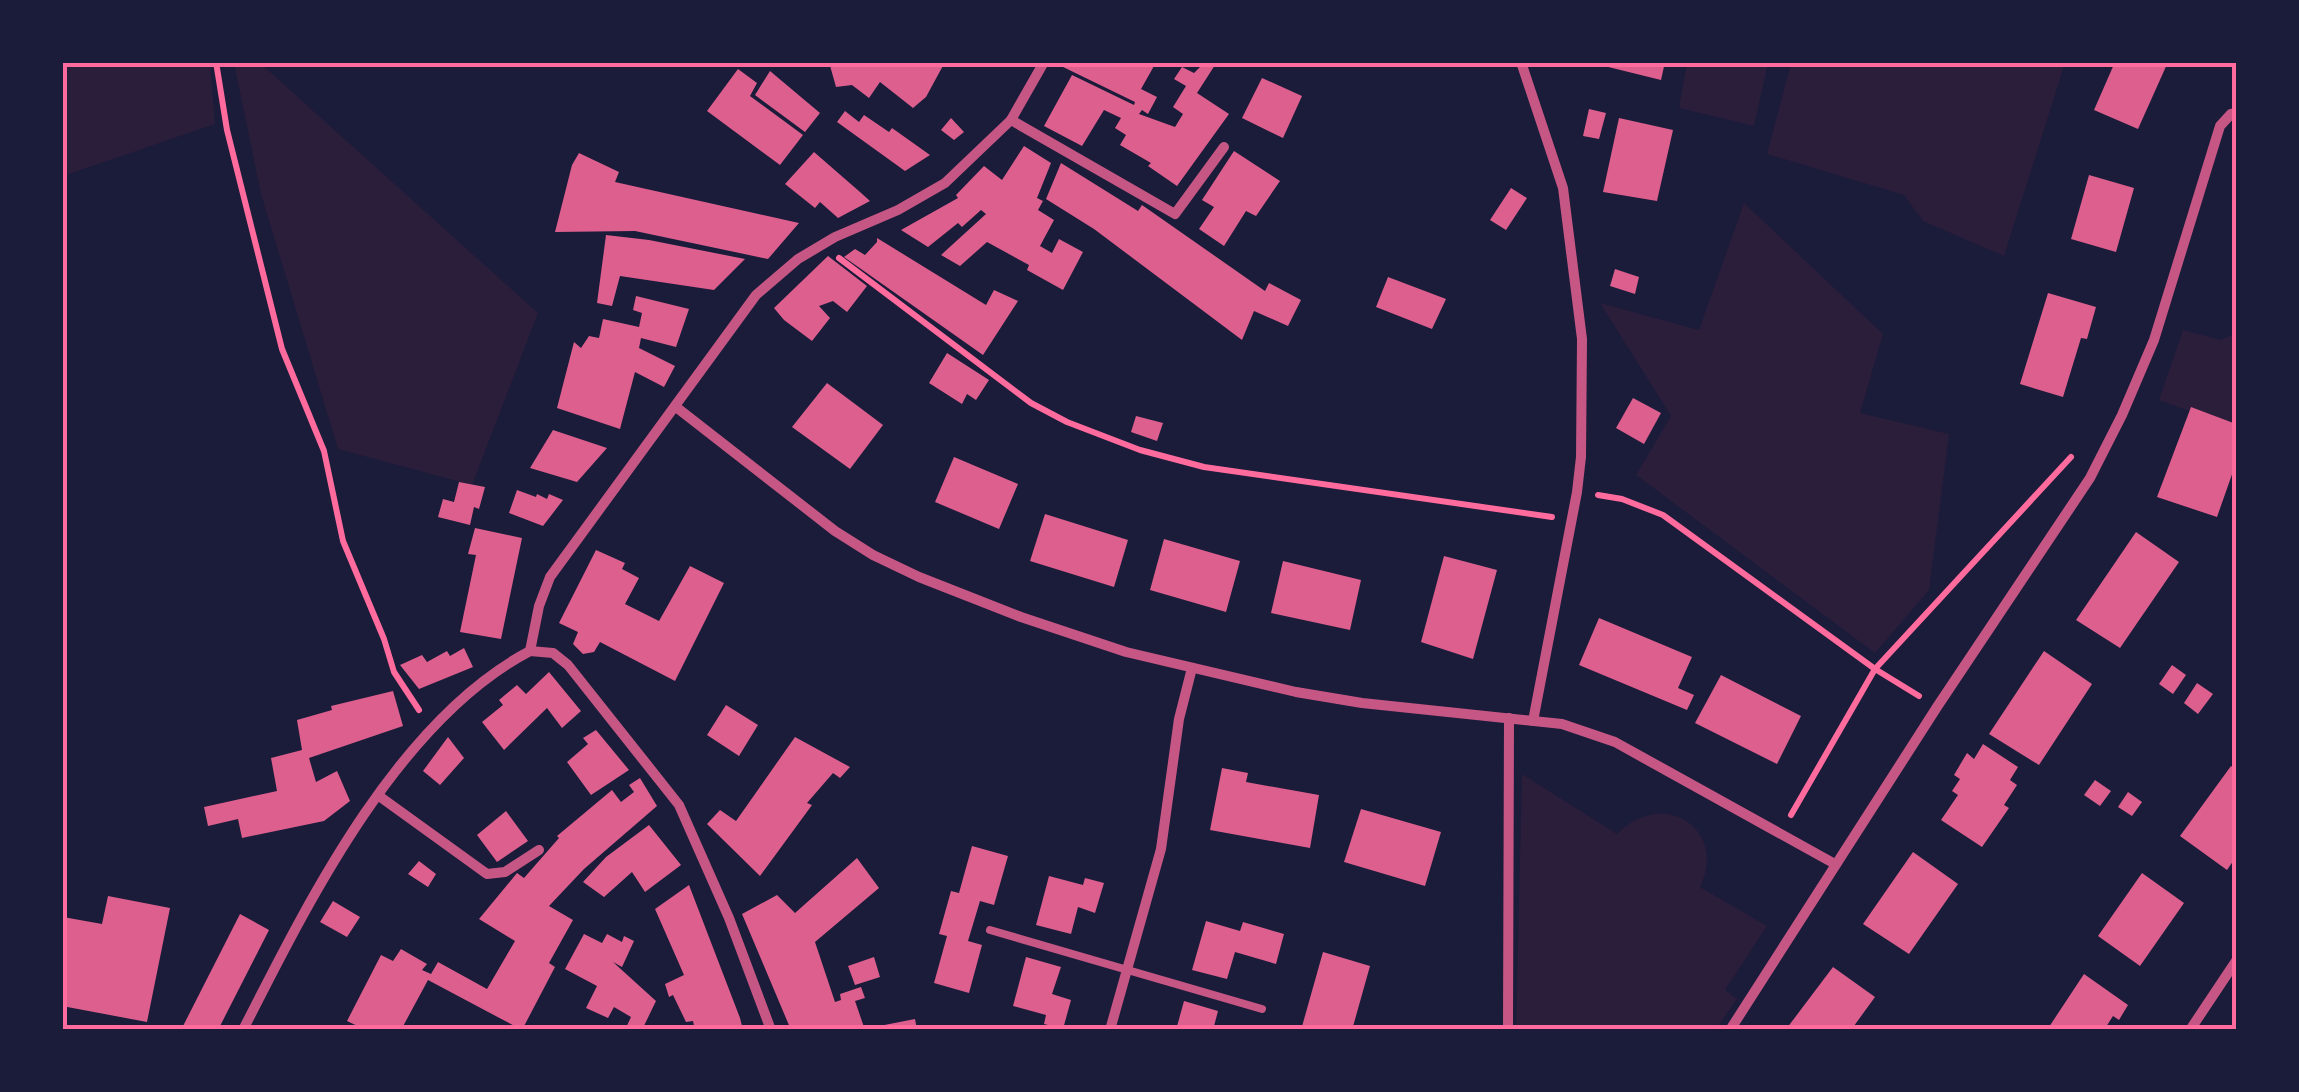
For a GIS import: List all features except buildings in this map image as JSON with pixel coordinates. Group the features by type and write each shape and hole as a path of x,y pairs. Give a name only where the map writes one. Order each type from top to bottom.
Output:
{"street":[{"path":"530,651 550,576 756,295 798,259 823,244 898,210 944,183 1011,120 1044,62"},
{"path":"1521,62 1563,188 1582,340 1577,492 1533,721"},
{"path":"1730,1030 2090,478 2154,340 2220,126 2236,113"},
{"path":"1011,120 1174,214 1224,147"},
{"path":"676,406 835,531 918,577 1020,617 1126,652 1192,668 1362,703 1580,728 1615,742 1835,864"},
{"path":"242,1030 309,900 379,796 433,727 506,664 530,651 553,653 568,665 679,805 729,918 771,1030"},
{"path":"1110,1030 1160,849 1179,719 1192,668"},
{"path":"1508,1030 1509,718"},
{"path":"379,796 487,874 505,872 539,850"},
{"path":"2190,1030 2236,961"}],"lane":[{"path":"990,930 1262,1009"}],"path":[{"path":"216,62 226,130 282,350 324,451 343,541 384,638 394,672 433,727"},
{"path":"823,244 1030,404 1140,450 1204,467 1572,520"},
{"path":"1780,833 1875,669 2083,444"},
{"path":"1577,492 1622,500 1663,515 1875,669 1937,708"}],"shaded area":[{"path":"62,63 210,63 215,124 63,176"},
{"path":"234,63 260,63 538,313 472,485 338,449 261,194"},
{"path":"1687,63 1768,63 1754,126 1679,108"},
{"path":"1791,63 2065,63 2004,256 1923,221 1904,195 1767,154"},
{"path":"1744,203 1883,334 1860,413 1949,434 1929,590 1875,653 1636,475 1671,416 1600,303 1699,330"},
{"path":"2183,330 2221,340 2236,333 2236,428 2159,400"},
{"path":"1522,774 1617,834 1635,820 1654,814 1687,821 1698,832 1705,848 1706,866 1700,887 1767,926 1725,990 1737,999 1716,1029 1516,1029"}]}
